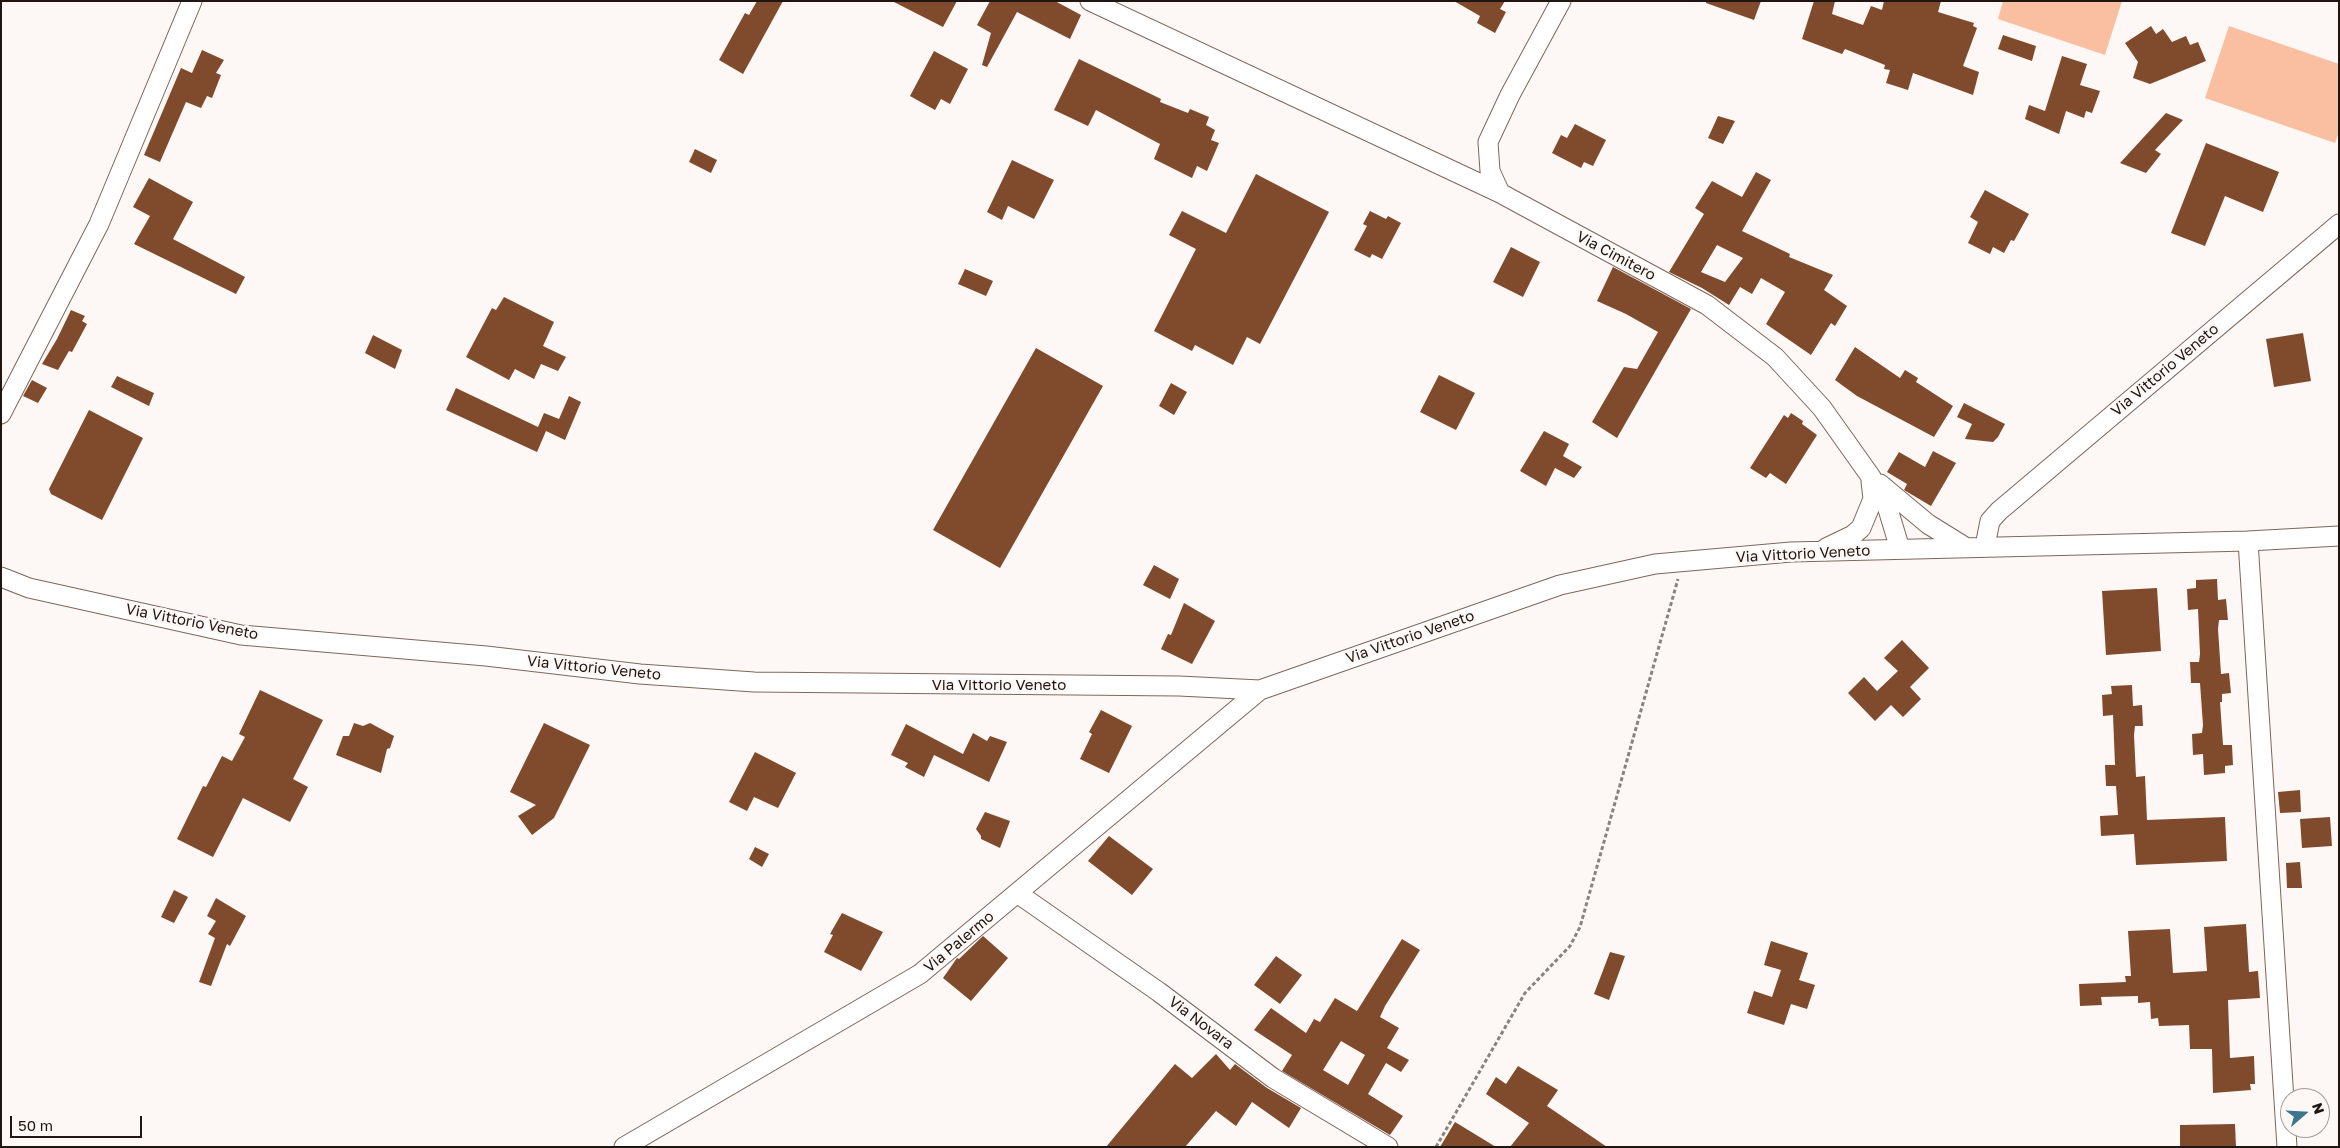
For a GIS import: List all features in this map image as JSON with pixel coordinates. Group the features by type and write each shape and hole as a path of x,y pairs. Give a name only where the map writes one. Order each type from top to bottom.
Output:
{"street":[{"path":"1,414 99,224 192,1"},
{"name":"Via Cimitero","path":"1090,1 1500,193 1530,211 1647,271 1706,305 1775,357 1822,408 1871,477 1887,506 1900,549"},
{"path":"1500,193 1490,171 1488,142 1510,95 1561,1"},
{"name":"Via Vittorio Veneto","path":"1985,546 1990,521 1999,511 2339,224"},
{"path":"1819,551 1853,535 1861,528 1873,499 1871,477"},
{"name":"Via Cimitero","path":"1871,477 1928,524 1965,547"},
{"name":"Via Vittorio Veneto","path":"1,577 29,588 242,635 486,656 640,674 764,682 1179,686 1260,690 1560,585 1656,564 1819,551 2248,541 2339,536"},
{"path":"2248,541 2287,1147"},
{"name":"Via Palermo","path":"624,1147 920,974 1260,690"},
{"name":"Via Novara","path":"1017,893 1160,992 1274,1078 1388,1147"}],"path":[{"path":"1436,1147 1525,993 1570,946 1580,927 1682,561"}],"shaded area":[{"path":"2003,1 2122,1 2105,55 1998,19"},
{"path":"2229,26 2339,64 2339,132 2335,143 2205,98"}],"building":[{"path":"757,1 783,1 743,74 719,60 745,13 749,15"},
{"path":"892,1 957,1 943,27"},
{"path":"990,1 1055,1 1081,15 1070,39 1017,12 987,67 982,65 991,33 977,25"},
{"path":"1454,1 1505,1 1500,9 1506,12 1495,33 1477,23 1480,16"},
{"path":"1706,1 1761,1 1754,20 1706,3"},
{"path":"1814,1 1835,1 1832,14 1863,25 1871,6 1882,10 1884,1 1941,1 1938,12 1974,23 1973,26 1977,28 1963,66 1979,72 1973,95 1913,73 1908,90 1886,83 1890,70 1884,69 1885,65 1845,49 1842,54 1802,39"},
{"path":"2151,26 2156,34 2163,29 2172,42 2186,36 2190,45 2198,42 2206,61 2150,84 2133,78 2138,62 2125,43"},
{"path":"2003,35 2036,46 2032,61 1998,49"},
{"path":"202,50 224,60 216,73 221,75 212,98 207,96 201,108 186,102 160,162 144,155 181,68 192,73"},
{"path":"934,51 968,69 950,104 941,99 935,110 910,96"},
{"path":"2062,56 2087,64 2080,85 2100,91 2092,113 2086,111 2084,118 2066,111 2059,134 2025,119 2029,105 2045,111"},
{"path":"1079,59 1161,99 1160,102 1188,113 1190,109 1209,117 1206,125 1215,130 1211,140 1219,143 1207,171 1197,166 1192,178 1154,159 1160,144 1096,110 1088,126 1054,110"},
{"path":"2166,113 2183,120 2155,150 2161,154 2146,173 2120,163"},
{"path":"1718,116 1735,121 1723,144 1708,138"},
{"path":"1575,124 1606,140 1593,166 1584,162 1581,168 1552,153 1561,135 1567,138"},
{"path":"2206,143 2279,172 2263,212 2225,196 2205,246 2171,233"},
{"path":"695,149 717,160 711,173 689,162"},
{"path":"1012,160 1054,180 1034,219 1008,206 1002,220 987,212"},
{"path":"1756,172 1771,180 1742,231 1790,254 1789,257 1833,275 1824,290 1847,306 1835,326 1831,323 1811,355 1766,324 1785,292 1761,278 1752,294 1740,287 1729,305 1702,288 1669,272 1704,214 1695,208 1712,181 1742,197","holes":["1717,245 1743,258 1725,282 1701,272"]},
{"path":"1256,174 1329,212 1260,344 1247,337 1233,365 1195,345 1192,351 1154,331 1196,249 1169,235 1182,211 1226,233"},
{"path":"149,178 193,202 173,239 245,277 236,294 134,244 150,216 133,207"},
{"path":"1985,190 2029,214 2014,241 2011,240 2004,253 1993,247 1990,254 1968,243 1978,222 1970,217"},
{"path":"1370,211 1386,219 1388,216 1401,223 1382,259 1372,254 1370,258 1354,250 1367,226 1363,224"},
{"path":"1511,247 1540,262 1523,297 1493,282"},
{"path":"1613,267 1691,309 1617,438 1592,422 1624,367 1637,369 1658,332 1626,314 1597,301"},
{"path":"965,269 993,281 986,296 958,284"},
{"path":"504,297 554,322 543,346 566,357 558,371 541,364 534,379 515,369 509,380 466,357 492,308 496,310"},
{"path":"71,310 85,316 82,321 87,324 72,352 69,351 58,370 42,364"},
{"path":"2303,333 2311,381 2274,387 2266,339"},
{"path":"373,335 402,350 395,369 365,353"},
{"path":"1855,347 1900,378 1905,370 1918,378 1916,382 1953,406 1934,437 1857,396 1835,380"},
{"path":"1036,348 1103,386 1000,568 933,530"},
{"path":"1439,375 1475,393 1456,430 1420,412"},
{"path":"117,376 154,393 149,406 111,387"},
{"path":"32,380 47,388 38,403 23,396"},
{"path":"1171,383 1187,392 1174,415 1159,406"},
{"path":"456,388 538,427 544,413 559,419 569,396 581,402 565,440 546,431 537,452 446,410"},
{"path":"1964,403 2005,424 1993,442 1965,439 1972,424 1957,417"},
{"path":"89,410 143,438 102,520 51,494 49,489"},
{"path":"1791,413 1803,421 1802,424 1817,435 1786,484 1770,473 1766,478 1750,468 1784,415 1788,418"},
{"path":"1544,431 1569,444 1563,456 1582,467 1574,478 1555,468 1546,486 1520,471"},
{"path":"1933,451 1956,463 1931,506 1904,490 1907,484 1887,472 1899,452 1925,467"},
{"path":"1154,565 1179,579 1170,599 1143,585"},
{"path":"2217,579 2218,600 2226,599 2228,620 2219,620 2221,674 2229,673 2231,693 2222,694 2222,702 2220,702 2223,745 2232,745 2233,765 2225,766 2225,773 2204,775 2203,754 2193,755 2192,734 2202,733 2203,725 2200,683 2191,683 2190,662 2199,662 2198,609 2188,610 2187,589 2196,588 2196,580"},
{"path":"2157,588 2161,651 2106,655 2102,591"},
{"path":"1184,603 1215,621 1192,664 1161,649 1168,634 1171,635"},
{"path":"1902,640 1929,668 1910,687 1921,699 1903,717 1891,705 1875,721 1848,693 1864,677 1877,691 1898,671 1884,658"},
{"path":"2132,685 2133,706 2142,705 2143,726 2135,726 2134,735 2136,777 2145,776 2147,820 2225,817 2227,861 2136,865 2134,834 2101,836 2100,816 2118,815 2116,786 2106,786 2105,765 2115,765 2113,715 2103,716 2102,695 2112,694 2111,686"},
{"path":"260,690 323,720 293,779 308,787 290,822 243,798 213,857 177,839 203,786 206,787 222,756 232,761 245,737 239,734"},
{"path":"1101,710 1132,726 1109,773 1080,759 1092,734 1089,732"},
{"path":"354,723 363,726 370,723 394,736 390,748 387,749 381,773 336,755 343,736 349,736"},
{"path":"544,723 590,745 554,818 532,835 518,816 536,805 510,792"},
{"path":"906,724 963,754 973,733 987,741 990,736 1007,742 989,782 934,755 924,777 905,767 908,763 891,755"},
{"path":"755,752 796,773 778,808 754,797 747,811 729,802"},
{"path":"2300,790 2301,812 2280,813 2278,792"},
{"path":"985,812 1010,821 1000,848 981,839 976,829"},
{"path":"2330,817 2332,846 2302,848 2300,819"},
{"path":"1109,836 1153,869 1132,895 1088,861"},
{"path":"755,847 769,854 762,867 749,859"},
{"path":"2300,862 2302,888 2287,888 2286,863"},
{"path":"174,890 188,897 174,923 161,917"},
{"path":"216,898 246,916 230,946 227,944 211,986 199,982 215,938 208,934 216,921 207,916"},
{"path":"842,913 883,932 861,971 824,952 833,935 830,934"},
{"path":"2246,924 2249,972 2258,971 2260,998 2228,1000 2230,1058 2254,1056 2255,1084 2250,1084 2251,1090 2213,1093 2212,1049 2190,1049 2189,1025 2159,1026 2158,1018 2151,1019 2150,1002 2138,1003 2138,996 2101,997 2102,1005 2080,1006 2079,984 2126,982 2125,976 2131,976 2128,931 2170,929 2173,973 2207,971 2204,927"},
{"path":"983,936 1008,958 971,1001 943,978 957,958 959,959"},
{"path":"1402,939 1420,950 1380,1017 1399,1028 1387,1048 1409,1060 1401,1072 1386,1063 1368,1094 1403,1116 1390,1135 1282,1071 1292,1055 1254,1030 1271,1008 1306,1033 1314,1019 1320,1022 1335,998 1357,1011","holes":["1341,1041 1365,1055 1348,1085 1323,1070"]},
{"path":"1771,941 1808,953 1799,980 1815,985 1807,1009 1791,1004 1784,1025 1747,1013 1754,991 1772,997 1781,970 1764,965"},
{"path":"1610,952 1625,956 1609,1000 1594,994"},
{"path":"1276,956 1302,975 1280,1004 1254,985"},
{"path":"1216,1054 1230,1070 1235,1064 1267,1088 1301,1108 1289,1128 1252,1102 1236,1126 1216,1111 1185,1147 1106,1147 1175,1064 1192,1078"},
{"path":"1518,1066 1558,1090 1547,1106 1607,1147 1510,1147 1529,1123 1486,1094 1496,1077 1506,1084"},
{"path":"1455,1122 1496,1147 1440,1147"},
{"path":"2235,1124 2236,1147 2180,1147 2180,1125"}]}
